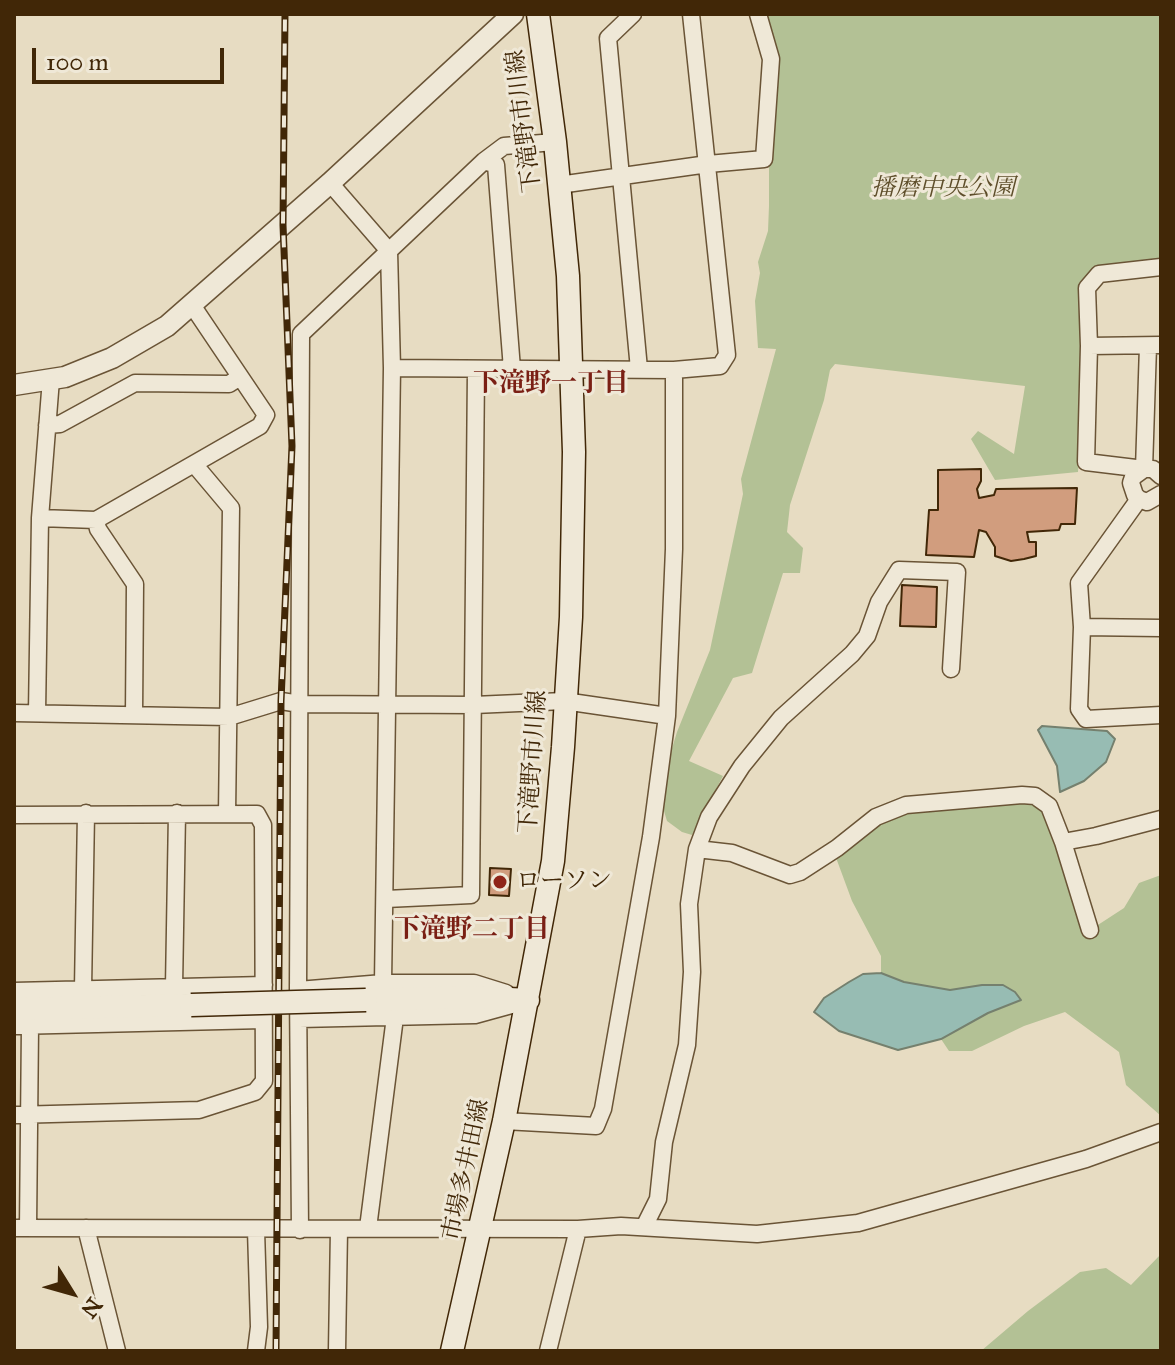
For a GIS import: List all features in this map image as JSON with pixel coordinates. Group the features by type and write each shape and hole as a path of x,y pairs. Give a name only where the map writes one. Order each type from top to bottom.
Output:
{"main road":[{"name":"下滝野市川線","path":"528,1000 553,861 571,602 574,452 568,276 538,14"},
{"path":"14,1009 472,997 528,1000"},
{"name":"市場多井田線","path":"452,1351 482,1227 528,1000"}],"street":[{"path":"14,385 65,377 112,358 167,326 330,183 513,14"},
{"path":"633,14 608,38 639,369"},
{"path":"392,368 674,370 720,366 727,355 691,14"},
{"path":"559,185 764,159 771,59 758,14"},
{"path":"300,1230 301,334 484,161 504,146 555,142"},
{"path":"484,161 496,165 512,369"},
{"path":"330,183 389,251 392,368 383,983"},
{"path":"1161,267 1099,274 1087,288 1086,462 1153,469 1161,475"},
{"path":"40,518 96,520 260,426 266,415 192,305"},
{"path":"1089,346 1154,346 1144,469 1133,477 1131,483 1135,495 1154,500 1079,583 1082,627 1079,709 1086,719 1161,715"},
{"path":"386,899 471,895 476,370"},
{"path":"504,1121 596,1126 603,1109 651,837 667,716 674,549 674,370"},
{"path":"47,425 60,424 135,383 229,384 240,377"},
{"path":"37,713 40,518 51,379"},
{"path":"194,464 231,508 227,814"},
{"path":"96,520 98,529 135,584 134,715"},
{"path":"644,1227 658,1199 664,1142 687,1045 692,972 689,904 697,849 709,817 742,766 771,730 867,636 879,602 899,570 957,572 951,669"},
{"path":"1082,627 1161,628"},
{"path":"14,713 229,717 281,701 300,704 474,705 564,701 667,716"},
{"path":"697,849 732,853 790,875 837,848 876,817 906,805 1035,796 1049,806 1090,930"},
{"path":"83,989 86,813"},
{"path":"174,987 177,813"},
{"path":"14,815 257,814 263,825 264,1081 255,1092 199,1110 22,1114"},
{"path":"1063,842 1161,819"},
{"path":"298,990 383,983 474,983 528,1000"},
{"path":"14,991 264,985"},
{"path":"299,1019 475,1015 528,1000"},
{"path":"368,1228 395,1017"},
{"path":"263,1020 22,1026 21,1228 300,1230 644,1227 757,1234 858,1223 1086,1159 1161,1132"},
{"path":"86,1228 117,1351"},
{"path":"337,1351 339,1229"},
{"path":"548,1351 578,1229"},
{"path":"256,1230 259,1327 256,1351"}],"green space":[{"name":"播磨中央公園","path":"758,14 1161,14 1161,267 1099,274 1087,288 1078,472 995,480 971,439 978,431 1014,454 1025,386 835,364 830,370 824,400 790,505 787,532 803,548 800,573 783,573 752,673 733,678 689,761 723,776 692,835 667,821 661,801 662,781 677,732 710,650 743,494 741,479 776,349 758,348 755,301 760,273 758,262 768,231 769,206 769,104"},
{"path":"1037,802 1045,807 1084,934 1124,908 1139,883 1161,875 1161,1116 1126,1085 1119,1052 1065,1012 1024,1026 972,1051 949,1051 941,1039 988,1013 1015,1003 961,989 904,982 881,973 881,956 852,901 835,855 872,827 913,809"},
{"path":"1161,1254 1161,1351 981,1351 1080,1272 1106,1268 1131,1285"}],"water":[{"path":"1042,726 1107,731 1115,739 1106,762 1084,781 1060,792 1057,766 1038,730"},
{"path":"881,973 904,982 950,990 1003,985 1021,1000 988,1013 941,1039 898,1050 839,1031 814,1012 824,998 849,982 863,974"}],"building":[{"path":"981,469 977,489 979,498 994,495 996,489 1077,488 1075,524 1061,524 1059,530 1027,532 1029,542 1036,542 1036,556 1024,559 1011,561 995,556 995,547 986,532 979,530 974,557 926,555 929,510 938,510 938,470"},
{"path":"902,585 937,587 936,627 900,626"},
{"name":"ローソン","path":"490,868 511,869 509,896 489,895"}],"railway":[{"path":"276,1351 281,701 292,446 283,225 285,14"}],"place":[{"name":"ローソン","path":"500,882"}],"district":[{"name":"下滝野一丁目","path":"551,385"},
{"name":"下滝野二丁目","path":"472,931"}]}
